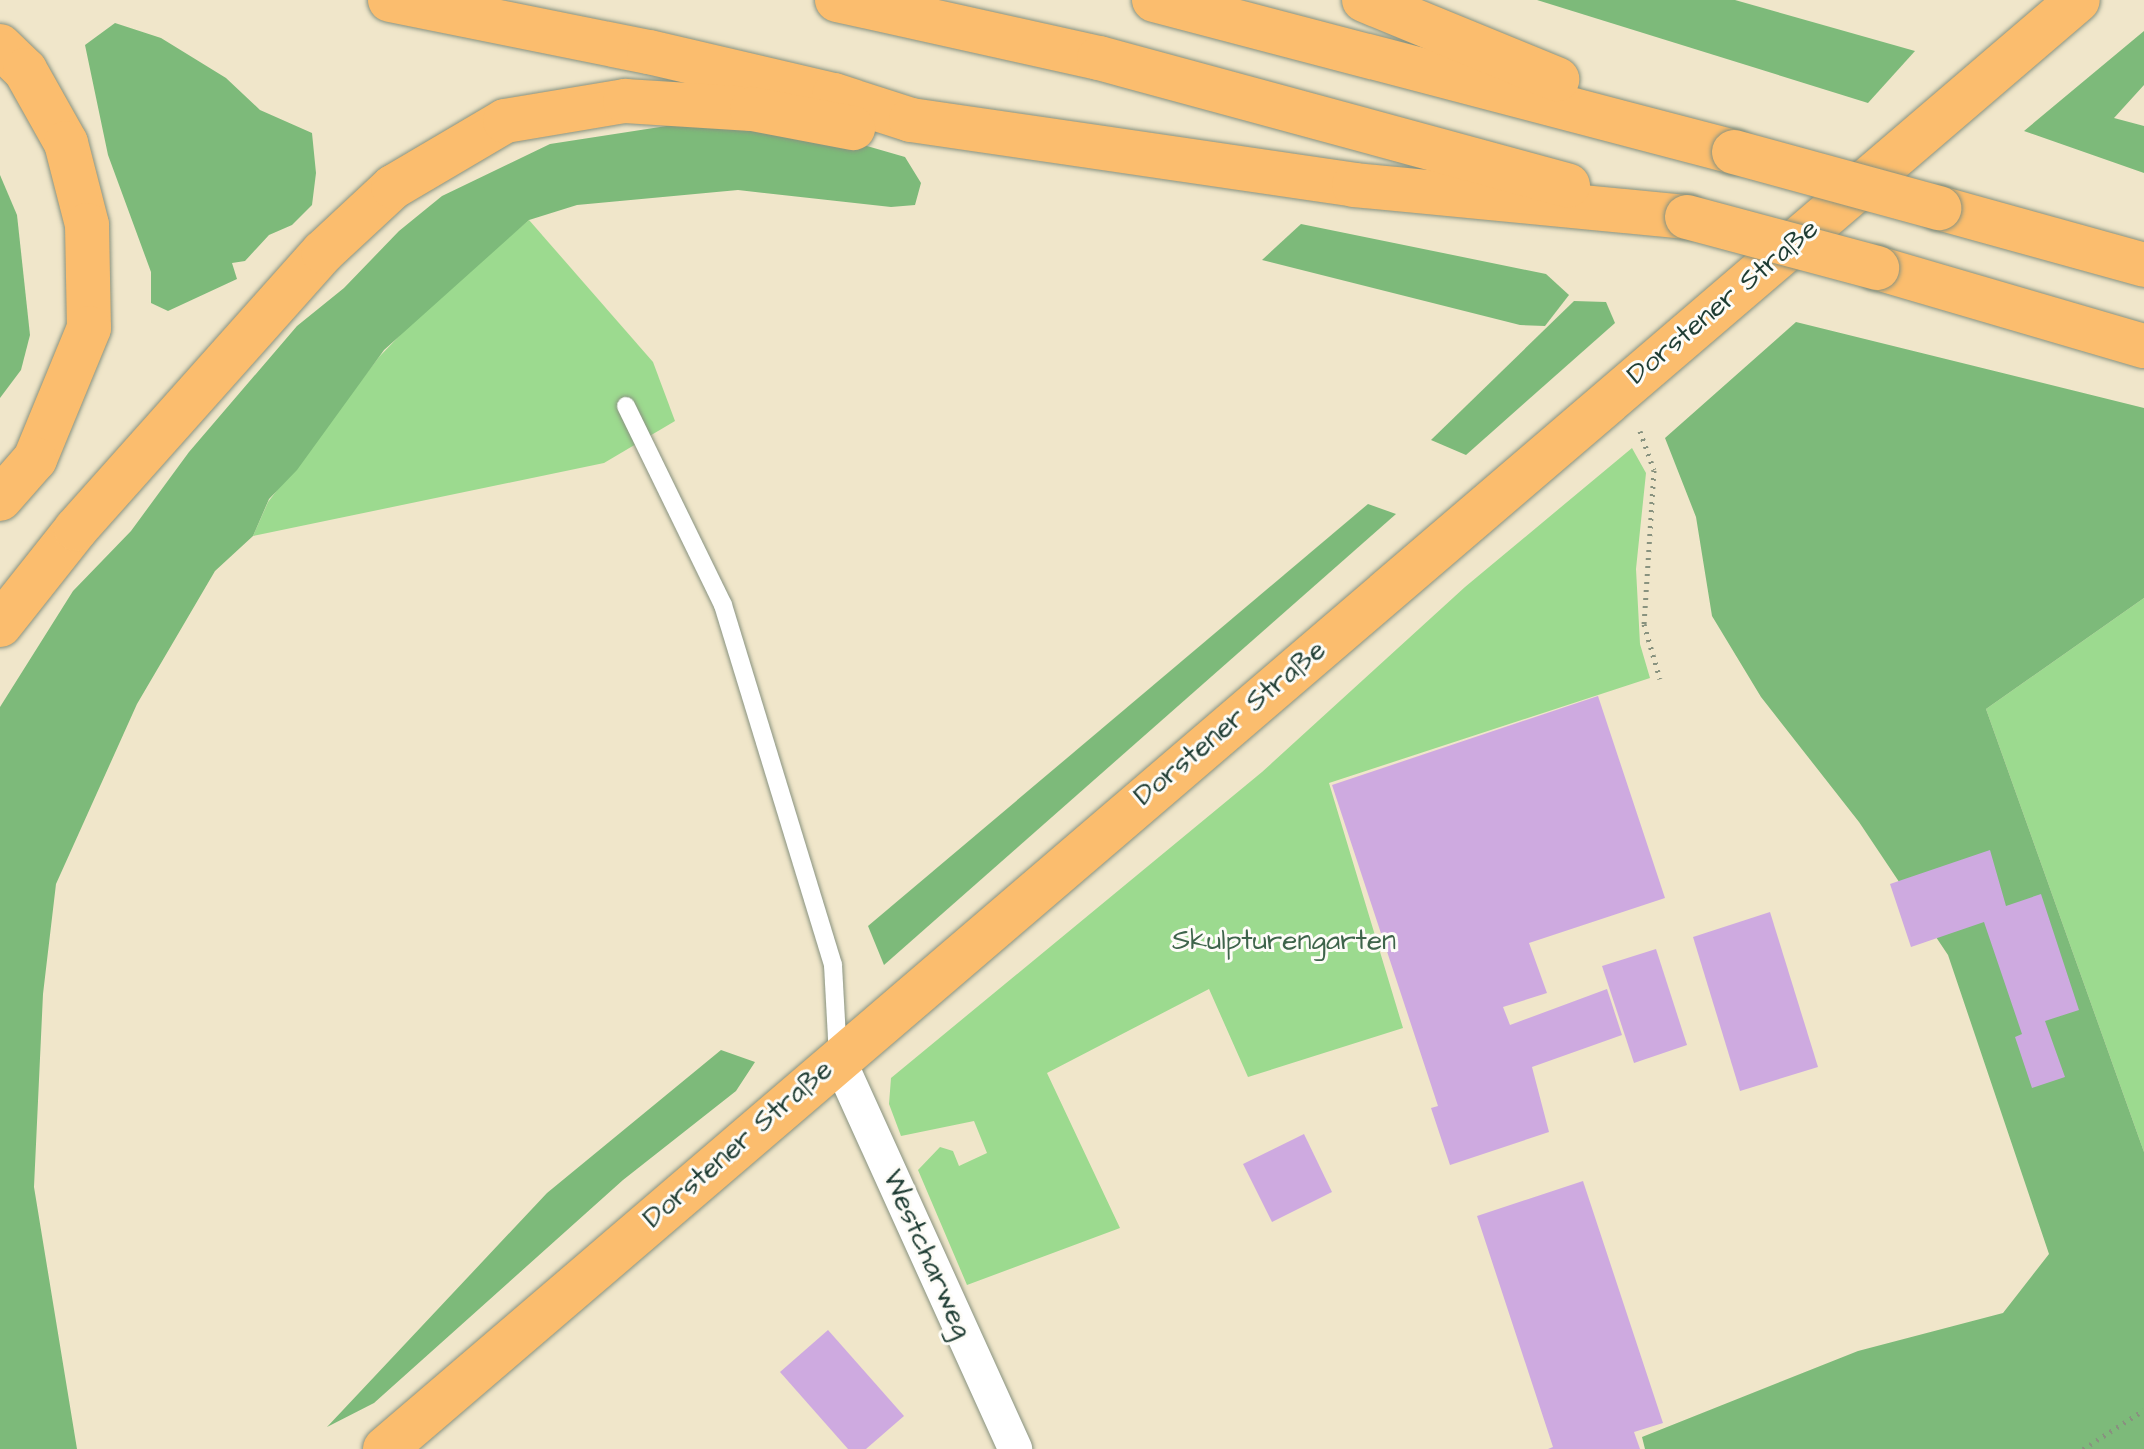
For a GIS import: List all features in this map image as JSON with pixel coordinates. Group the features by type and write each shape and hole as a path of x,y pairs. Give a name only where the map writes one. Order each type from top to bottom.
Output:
{"main road":[{"path":"390,0 649,52 834,95 911,120 1354,185 1687,217"},
{"path":"837,0 1099,58 1877,268 2144,346"},
{"path":"1154,0 1734,152 2144,265"},
{"path":"1364,0 1734,152"},
{"name":"Dorstener Straße","path":"385,1449 838,1058 2078,0"},
{"path":"0,46 25,70 66,143 87,225 89,328 35,459 0,499"},
{"path":"0,625 76,529 323,252 393,187 505,121 625,101 752,109 854,128 911,120"}],"street":[{"name":"Westcharweg","path":"838,1058 1015,1449"}],"lane":[{"path":"626,406 723,605 833,965 838,1058"}],"path":[{"path":"1620,390 1654,470 1644,624 1660,679"},
{"path":"2083,1449 2144,1410"}],"green space":[{"path":"1537,0 1735,0 1915,51 1868,103"},
{"path":"115,23 161,38 226,78 260,110 312,133 316,173 312,205 292,225 269,235 245,261 232,263 237,279 168,311 151,303 151,272 108,155 85,45"},
{"path":"2144,31 2144,85 2114,118 2144,126 2144,173 2024,131"},
{"path":"673,125 768,129 860,144 905,157 921,183 915,205 891,207 738,190 577,205 529,220 384,350 297,470 269,499 253,536 215,571 137,704 56,884 43,994 34,1187 77,1449 0,1449 0,707 73,591 131,531 189,452 297,326 344,288 399,231 442,196 550,144"},
{"path":"0,175 17,215 30,335 21,370 0,398"},
{"path":"529,220 653,362 675,421 604,463 253,536 268,502 379,357 433,301"},
{"path":"1301,224 1546,274 1569,295 1545,326 1520,325 1262,260"},
{"path":"1574,301 1606,302 1615,323 1466,455 1431,440"},
{"path":"1796,322 2144,408 2144,598 1986,709 2144,1152 2144,1449 1645,1449 1642,1437 1858,1351 2003,1313 2049,1254 1948,955 1859,822 1761,697 1712,616 1696,517 1665,438"},
{"name":"Skulpturengarten","path":"1632,448 1646,473 1636,569 1640,644 1650,678 1329,783 1403,1028 1248,1077 1209,989 1047,1073 1120,1228 967,1285 918,1170 940,1147 953,1151 959,1166 987,1153 974,1121 901,1136 889,1104 891,1078 1262,772 1465,587"},
{"path":"1368,504 1396,514 884,965 868,926"},
{"path":"2144,598 2144,1152 1986,709"},
{"path":"721,1050 755,1062 736,1091 623,1180 374,1403 327,1427 547,1193"}],"building":[{"path":"1598,696 1665,898 1529,943 1547,993 1503,1007 1510,1025 1607,989 1622,1035 1532,1067 1549,1132 1450,1165 1431,1108 1438,1106 1332,785"},
{"path":"1990,850 2006,906 2041,894 2079,1010 2045,1021 2065,1077 2032,1088 2015,1037 2022,1034 1984,922 1911,947 1890,884"},
{"path":"1770,912 1818,1067 1740,1091 1693,937"},
{"path":"1656,949 1687,1045 1634,1063 1602,966"},
{"path":"1304,1134 1332,1192 1272,1222 1243,1164"},
{"path":"1583,1181 1663,1423 1634,1432 1640,1449 1548,1449 1553,1447 1477,1216"},
{"path":"828,1330 904,1416 866,1449 848,1449 780,1372"}]}
